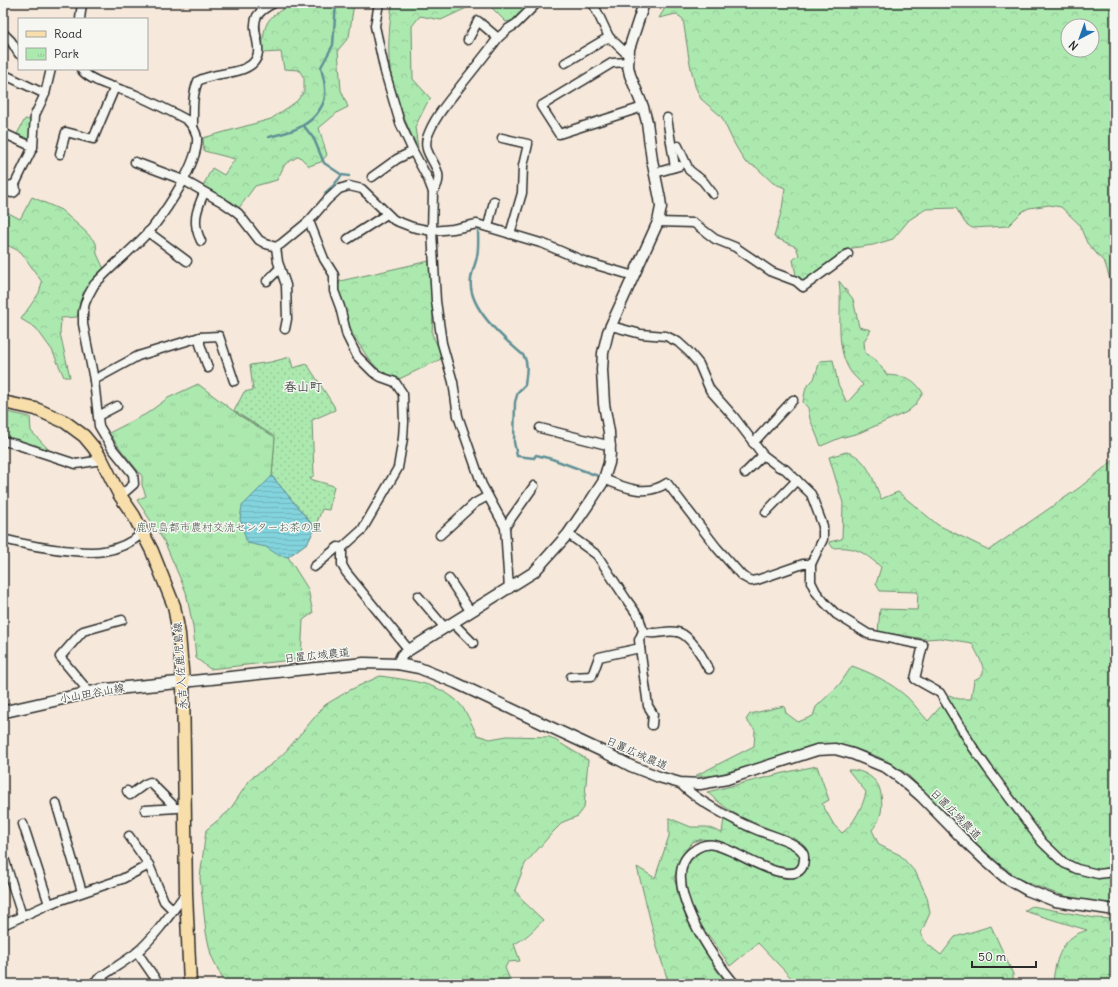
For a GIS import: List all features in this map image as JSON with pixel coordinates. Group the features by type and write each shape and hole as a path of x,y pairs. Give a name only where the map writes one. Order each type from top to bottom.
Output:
{"main road":[{"name":"永吉入佐鹿児島線","path":"3,402 36,409 65,422 84,436 102,460 119,494 134,516 152,551 174,606 179,634 183,682 179,807 186,893 190,984"},
{"name":"小山田谷山線","path":"3,712 101,690 183,682"}],"street":[{"path":"80,18 82,3"},
{"path":"379,3 375,26 383,57 385,72 400,123 433,192 432,231 436,301 442,343 453,382 458,416 482,485 504,527 509,588"},
{"path":"433,192 438,185 439,179 437,170 427,147 426,140 431,127 446,104 498,38 516,24 537,3"},
{"path":"593,3 609,37 628,59"},
{"path":"398,664 402,655 409,650 526,579 537,569 568,534 589,505 604,479 609,463 611,446 604,404 602,370 604,343 658,222 661,207 643,107 630,75 628,59 644,3"},
{"path":"119,494 126,491 134,484 133,474 106,439 99,426 94,380 83,324 83,312 88,296 99,280 148,232 169,205 183,180 196,149 197,138 193,126 193,104 198,80 241,69 253,63 259,52 255,24 257,17 262,10 270,4"},
{"path":"468,40 478,21 498,38"},
{"path":"3,33 11,41 18,52"},
{"path":"565,63 609,37"},
{"path":"628,59 612,63 541,106 558,134 643,107"},
{"path":"9,185 33,147 35,114 45,94 52,70"},
{"path":"80,70 95,80 161,106 187,120 193,126"},
{"path":"3,74 45,94"},
{"path":"60,154 66,132 93,139 115,87"},
{"path":"667,118 675,167"},
{"path":"3,133 33,147"},
{"path":"502,138 528,144 523,166 522,193 510,234"},
{"path":"678,146 688,170 703,181 713,194"},
{"path":"372,177 397,159 413,151"},
{"path":"135,162 183,180 222,202 238,213 259,240 276,247"},
{"path":"655,173 686,164"},
{"path":"276,247 291,237 309,221 327,200 339,189 349,186 362,189 394,220 412,227 432,231 478,224 544,244 586,262 634,276"},
{"path":"201,241 196,229 196,221 198,208 204,193"},
{"path":"488,227 494,201"},
{"path":"348,239 387,214"},
{"path":"309,221 324,259 334,275 334,291 340,307 347,336 357,356 373,372 381,377 395,382 403,394 404,422 398,468 362,530 342,548 338,547 314,567"},
{"path":"658,222 694,223 715,239 735,247 772,272 796,281 803,287 848,254"},
{"path":"148,232 187,261"},
{"path":"276,247 278,262 286,286 287,319 285,329"},
{"path":"267,281 280,268"},
{"path":"611,326 641,334 666,336 678,342 689,352 699,364 710,390 763,455 779,467 785,469 811,494 823,526 823,539 811,564 810,582 816,592 836,614 868,634 923,645 914,679 940,693 984,763 1042,842 1064,863 1077,869 1098,874 1115,872"},
{"path":"94,380 138,356 200,336 219,336 234,381"},
{"path":"200,336 200,344 208,368"},
{"path":"753,443 793,400"},
{"path":"98,416 117,406"},
{"path":"540,428 611,446"},
{"path":"3,441 76,464 102,460"},
{"path":"745,473 763,455"},
{"path":"604,479 625,488 638,491 651,490 661,487 667,483 718,548 747,580 757,580 803,564 811,564"},
{"path":"766,512 797,480"},
{"path":"504,527 534,486"},
{"path":"440,535 475,503 488,496"},
{"path":"3,539 27,546 92,553 123,546 143,533"},
{"path":"568,534 597,555 639,617 643,631 639,640 648,706 653,714 652,725"},
{"path":"342,548 342,565 346,572 409,650"},
{"path":"449,579 471,612"},
{"path":"418,596 449,625 473,643"},
{"path":"83,693 85,687 60,657 83,631 122,620"},
{"path":"643,631 649,634 670,631 682,634 701,655 709,669"},
{"path":"571,677 592,676 599,657 640,648"},
{"name":"日置広域農道","path":"183,682 364,663 398,664 419,668 608,754 631,766 659,777 680,783 700,784 727,779 817,750 835,749 853,754 887,768 899,777 921,796 984,860 1006,878 1027,890 1055,901 1115,910"},
{"path":"127,791 130,795 150,782 172,804 179,807"},
{"path":"680,783 686,790 699,799 731,818 795,846 803,853 803,867 798,872 789,873 772,870 719,845 709,844 699,846 691,852 685,860 681,877 686,902 705,943 721,968 735,984"},
{"path":"56,803 82,892"},
{"path":"145,810 179,807"},
{"path":"23,824 49,904"},
{"path":"129,836 149,865 164,901 174,910"},
{"path":"3,860 5,861 22,916"},
{"path":"3,925 49,904 82,892 111,884 149,865"},
{"path":"92,984 137,952 174,910 186,893"},
{"path":"137,952 159,984"}],"green space":[{"path":"294,3 354,3 349,37 338,50 341,90 348,107 338,112 319,128 327,155 321,162 309,166 299,156 285,164 277,180 255,186 239,208 232,202 202,188 212,168 224,175 235,159 204,151 203,138 271,119 297,101 304,91 304,78 299,70 284,69 281,52 262,53 264,33 268,21 277,12"},
{"path":"392,3 530,3 516,20 506,22 489,5 475,4 441,20 420,16 412,26 413,79 431,99 427,103 415,127 418,148 401,109 390,68 389,44"},
{"path":"668,3 1115,3 1115,289 1112,286 1105,263 1087,243 1079,224 1061,207 1049,205 1029,208 1023,211 1008,226 972,228 965,223 956,208 926,209 909,220 893,239 873,245 846,249 803,284 796,275 793,260 799,255 796,247 774,237 782,209 785,188 773,183 756,167 745,162 721,116 701,99 695,86 683,19 676,14 659,18"},
{"path":"25,119 31,120 31,138 27,141 16,136"},
{"path":"32,197 61,210 85,231 96,243 97,254 104,269 83,294 77,317 61,318 60,333 70,377 64,377 52,350 36,328 21,319 39,293 42,282 21,252 3,243 3,210 20,219"},
{"path":"429,261 433,314 432,334 440,351 441,359 397,380 379,370 368,358 353,335 337,290 340,281"},
{"path":"839,281 853,299 859,327 871,330 864,341 865,353 876,360 887,375 899,376 912,380 923,393 915,405 907,412 859,433 840,438 821,446 810,419 808,408 803,402 806,387 814,379 820,361 833,360 838,384 847,403 863,385 849,369 844,359 840,337"},
{"path":"290,357 293,368 307,364 334,406 335,410 312,420 314,475 310,479 334,486 329,510 322,509 315,528 272,476 275,437 234,411 244,392 253,390 250,365"},
{"name":"鹿児島都市農村交流センターお茶の里","path":"198,384 240,416 275,437 272,476 315,528 308,542 288,557 308,589 313,613 303,620 301,659 210,669 196,658 193,627 186,592 164,541 137,500 146,496 142,485 142,476 109,433 146,414 168,398"},
{"path":"3,411 30,417 31,431 51,452 3,438"},
{"path":"846,452 859,458 869,470 881,499 898,492 938,525 989,550 1079,488 1115,459 1115,905 1081,901 1021,880 996,862 958,827 906,773 879,757 856,749 835,744 808,747 713,776 695,776 754,746 755,730 746,720 750,714 784,706 786,713 798,722 813,716 816,707 839,685 852,666 874,675 894,687 907,697 928,721 949,695 959,699 971,699 974,680 981,676 983,672 982,664 972,643 940,638 926,639 878,632 880,609 917,610 918,592 880,591 876,584 881,567 865,554 854,549 833,548 829,542 842,539 843,503 829,457"},
{"path":"380,676 420,683 439,689 448,694 463,708 477,735 490,739 507,736 550,737 588,760 584,808 578,816 563,822 525,864 515,890 523,901 543,920 530,934 514,944 520,961 508,962 505,968 512,984 225,984 211,955 206,932 200,878 206,830 229,811 251,778 272,764 286,751 325,705 350,690"},
{"path":"817,766 829,800 822,804 834,825 842,833 850,825 857,814 866,792 848,770 865,773 878,785 882,809 879,820 872,830 879,845 900,855 916,873 927,897 930,913 921,933 925,942 941,955 955,937 991,926 1013,974 1013,984 797,984 758,943 730,966 697,920 692,909 687,893 685,876 686,868 689,862 702,850 719,848 763,870 787,878 797,877 805,872 809,860 795,843 786,837 734,813 723,806 707,792"},
{"path":"669,818 691,827 707,827 722,833 724,818 753,833 792,847 799,854 800,862 794,868 773,866 717,841 702,839 693,842 680,860 674,879 697,938 717,971 728,984 669,984 657,947 637,867 655,878 669,836"},
{"path":"1032,906 1095,918 1115,919 1115,984 1053,984 1056,964 1061,950 1075,935 1087,930 1024,911"}],"water":[{"path":"272,476 315,528 308,542 288,557 278,555 266,547 247,543 240,519 242,506"}],"waterway":[{"path":"269,137 291,131 304,125 310,121 323,104 325,97 325,83 321,67 333,45 336,3"},
{"path":"304,126 314,139 324,163 342,175 349,176"},
{"path":"325,193 342,175"},
{"path":"478,228 478,253 472,273 471,290 480,311 497,331 523,355 526,362 527,369 525,385 518,392 515,402 514,442 517,456 534,458 536,455 552,459 598,476"}],"district":[{"name":"春山町","path":"303,386"}]}
